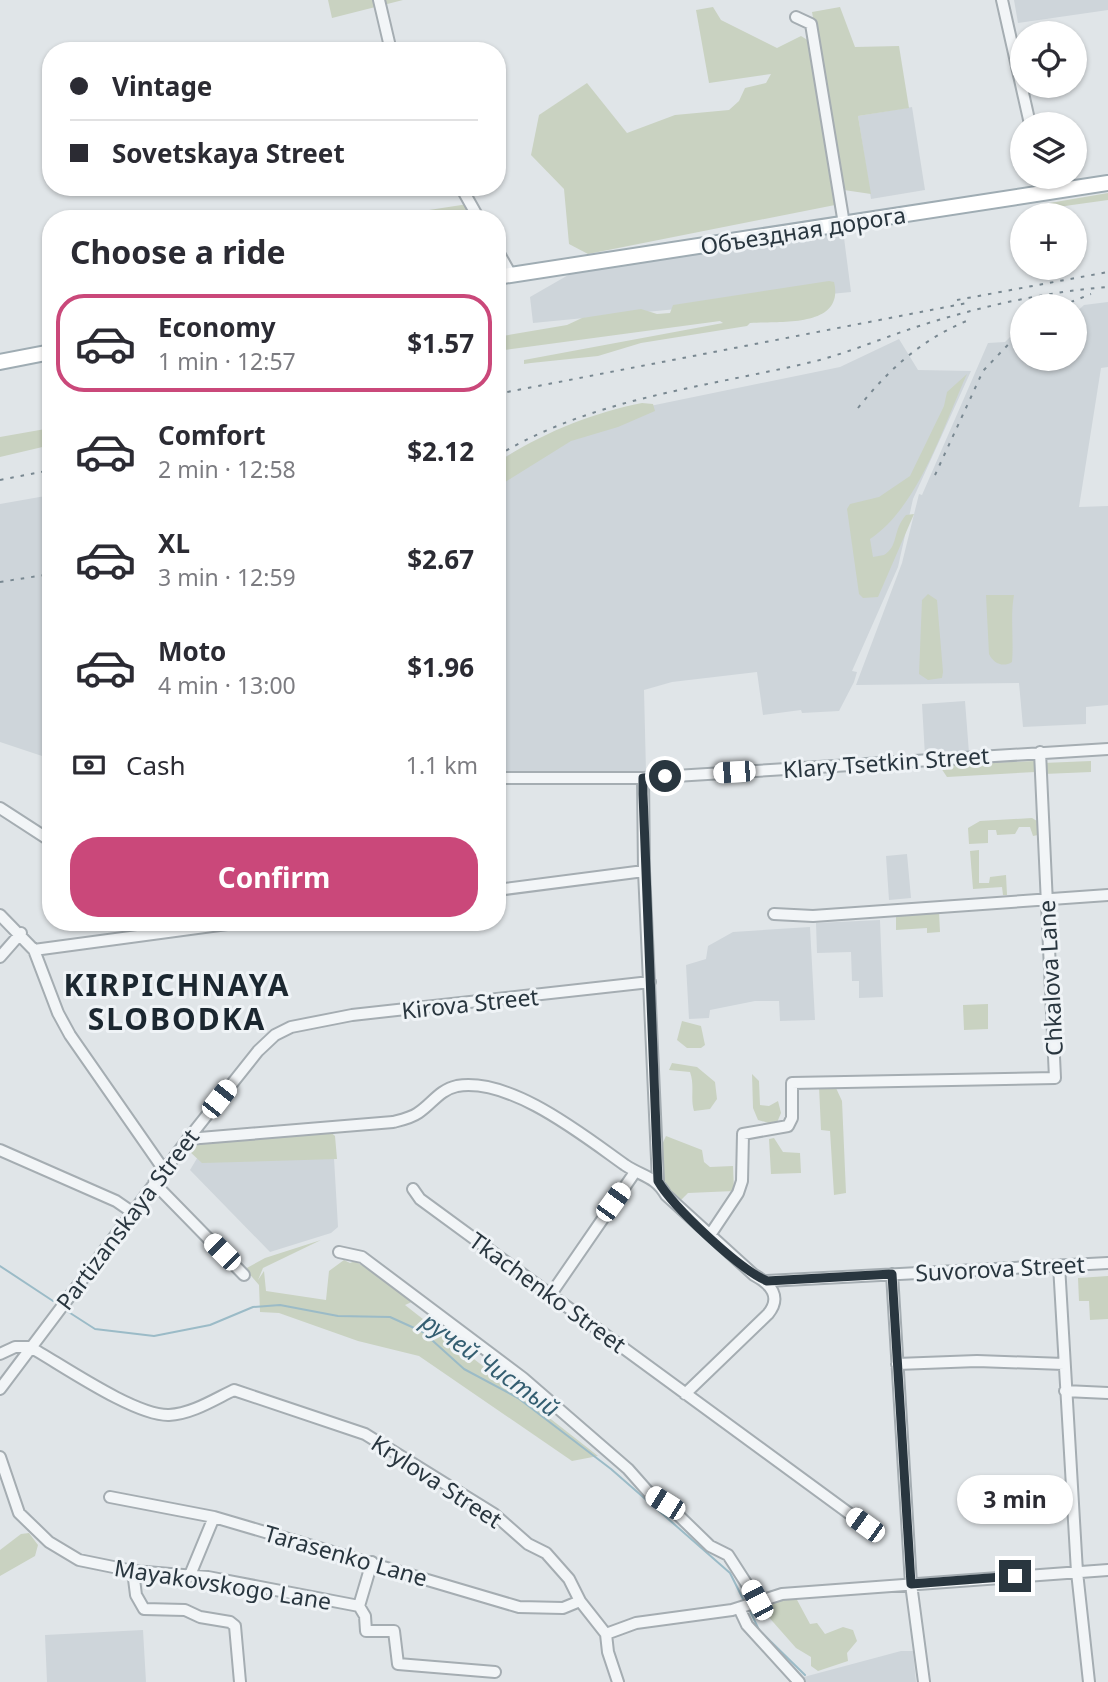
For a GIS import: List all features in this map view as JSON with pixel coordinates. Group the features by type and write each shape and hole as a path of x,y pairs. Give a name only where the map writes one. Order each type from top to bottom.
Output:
{"main road":[{"name":"Объездная дорога","path":"506,276 1108,183"},
{"path":"0,362 42,354"}],"street":[{"path":"379,0 389,42"},
{"path":"1002,0 1027,112"},
{"path":"796,18 811,24 844,224"},
{"path":"1043,189 1044,193"},
{"name":"Klary Tsetkin Street","path":"506,778 643,778 1108,749"},
{"name":"Chkalova Lane","path":"710,1235 738,1193 742,1181 743,1134 788,1126 792,1118 792,1083 845,1079 1055,1078 1040,752"},
{"path":"643,778 644,871 658,1181 666,1195 754,1275 767,1281 774,1291 775,1301 768,1314 685,1394"},
{"path":"0,808 42,838"},
{"path":"506,889 644,871"},
{"path":"774,914 813,916 1108,895"},
{"path":"0,915 21,933 34,950 58,1013 70,1035 164,1170"},
{"path":"34,950 175,931"},
{"path":"0,957 21,933"},
{"name":"Kirova Street","path":"291,1027 352,1015 650,982"},
{"name":"Partizanskaya Street","path":"0,1389 250,1060 275,1035 291,1027"},
{"path":"188,1139 393,1122 419,1113 444,1091 470,1086 493,1090 543,1107 635,1172 658,1181"},
{"path":"0,1150 116,1201 132,1212"},
{"path":"551,1294 635,1172"},
{"path":"154,1183 244,1275"},
{"name":"Tkachenko Street","path":"413,1189 420,1199 865,1525"},
{"path":"339,1252 362,1257 523,1378 628,1469 651,1495 710,1545 729,1555 748,1605 747,1625 799,1682"},
{"name":"Suvorova Street","path":"767,1281 1108,1263"},
{"path":"1059,1265 1077,1572 1089,1682"},
{"path":"892,1274 911,1584 924,1682"},
{"path":"0,1354 15,1347 30,1347"},
{"name":"Krylova Street","path":"30,1347 125,1402 154,1412 173,1415 195,1409 234,1390 365,1434 494,1514 528,1544 546,1553 569,1579 580,1601 606,1634 608,1652 618,1682"},
{"path":"897,1364 977,1361 1063,1364"},
{"path":"1065,1391 1108,1393"},
{"name":"Mayakovskogo Lane","path":"0,1457 19,1513 49,1542 79,1560 133,1571 190,1575 359,1606 365,1616 366,1631 394,1631 398,1664 495,1672"},
{"name":"Tarasenko Lane","path":"110,1497 214,1517 519,1607 563,1608 580,1601"},
{"path":"190,1575 214,1517"},
{"path":"359,1606 372,1562"},
{"path":"606,1634 636,1623 748,1605 782,1594 1108,1570"},
{"path":"133,1571 136,1595 144,1609 185,1610 200,1618 230,1622 235,1626 240,1682"}],"shaded area":[{"path":"1014,0 1108,0 1108,10 1018,21"},
{"path":"912,107 925,190 871,199 858,116"},
{"path":"843,230 851,292 533,323 530,297 577,270"},
{"path":"1108,302 1108,367 1101,368 1079,507 1108,506 1108,705 1086,707 1086,724 1023,727 1019,683 856,685 902,563 919,494 922,495 988,343 1005,342 1010,337 1010,371 1087,371 1087,305"},
{"path":"899,339 918,370 971,371 913,499 898,567 852,671 857,672 854,682 839,711 802,713 801,710 763,715 757,672 672,682 644,690 646,772 506,772 506,456 650,406 840,367"},
{"path":"42,497 42,756 0,742 0,504"},
{"path":"965,701 969,753 925,756 922,704"},
{"path":"907,854 911,898 889,900 886,856"},
{"path":"880,920 883,997 859,998 859,981 852,981 851,952 817,953 816,923"},
{"path":"810,927 815,1020 780,1021 779,1001 755,1001 710,1010 709,1018 689,1019 686,965 706,959 708,946 733,932"},
{"path":"333,1141 338,1227 331,1233 270,1252 190,1170 202,1150"},
{"path":"143,1630 146,1682 47,1682 45,1635"},
{"path":"901,1651 913,1651 916,1682 803,1682 800,1678"}],"green space":[{"path":"328,0 403,0 332,18"},
{"path":"713,7 721,20 777,48 801,36 809,41 835,205 588,254 569,244 564,189 531,155 539,115 587,83 627,133 675,115 729,110 739,101 745,88 766,83 771,74 709,83 696,10"},
{"path":"840,7 855,47 899,46 909,108 858,116 871,194 844,190 812,12"},
{"path":"1108,193 1108,200 1050,203"},
{"path":"468,204 470,210 429,210"},
{"path":"834,282 835,297 830,308 808,319 750,323 747,326 641,343 598,356 524,364 524,360 723,323 720,321 506,350 506,335 567,325 582,318 641,309 657,314 670,313 673,305"},
{"path":"967,374 939,441 916,486 887,525 870,539 873,557 884,555 892,547 906,515 914,514 878,597 863,598 859,594 847,509 850,504 879,497 910,476 944,406 947,392"},
{"path":"642,403 653,404 655,411 618,427 571,441 506,481 506,457 566,426"},
{"path":"42,430 42,447 0,457 0,437"},
{"path":"928,594 937,600 943,672 942,678 928,680 919,674 922,600"},
{"path":"986,595 1014,595 1012,662 1009,664 999,664 989,654"},
{"path":"1035,761 1035,772 947,777 939,765"},
{"path":"1091,761 1091,772 1044,774 1043,763"},
{"path":"1032,818 1037,821 1038,835 1033,836 1030,827 1019,827 1015,834 997,835 996,830 988,830 988,843 969,844 968,828 980,821"},
{"path":"979,850 979,883 989,883 990,877 1006,875 1007,895 1003,895 1002,887 973,889 970,851"},
{"path":"939,912 940,932 927,933 927,928 896,930 896,914"},
{"path":"988,1004 988,1029 964,1030 963,1005"},
{"path":"682,1021 701,1026 705,1045 701,1048 687,1048 677,1040"},
{"path":"672,1063 697,1067 715,1082 717,1099 710,1109 694,1111 690,1072 669,1070"},
{"path":"752,1074 759,1081 760,1105 769,1106 778,1101 781,1113 776,1125 758,1120 753,1108"},
{"path":"819,1086 836,1088 842,1101 846,1193 834,1195 830,1131 821,1130"},
{"path":"327,1129 335,1136 337,1159 202,1163 189,1151 190,1146 204,1140"},
{"path":"666,1136 702,1150 704,1162 710,1167 733,1166 734,1191 688,1193 679,1202 666,1186 660,1170 660,1154"},
{"path":"774,1138 783,1152 800,1153 801,1173 771,1174 769,1139"},
{"path":"321,1240 263,1268 258,1280 264,1271 266,1291 326,1300 329,1271 344,1260 350,1263 355,1261 416,1300 405,1305 598,1456 572,1461 419,1356 358,1341 279,1313 260,1312 259,1285 245,1269 265,1258"},
{"path":"1108,1276 1108,1319 1090,1320 1089,1301 1079,1301 1078,1278"},
{"path":"29,1533 38,1545 35,1556 0,1576 0,1550 21,1534"},
{"path":"785,1598 796,1598 810,1624 817,1623 825,1634 843,1627 853,1630 857,1641 847,1653 848,1661 818,1671 811,1666 811,1657 796,1648 766,1614 766,1608"}],"waterway":[{"name":"ручей Чистый","path":"0,1266 53,1301"},
{"name":"ручей Чистый","path":"67,1311 95,1329 154,1336 210,1325 253,1307 280,1305 338,1316 390,1317 423,1332 464,1369 518,1398 611,1469 730,1573 744,1601"},
{"name":"ручей Чистый","path":"749,1609 759,1630 805,1675"}],"railway":[{"path":"957,300 1108,272"},
{"path":"506,451 573,420 652,396 816,361 916,327 987,307 1108,287"},
{"path":"1087,296 1091,294"},
{"path":"506,392 967,303"},
{"path":"858,408 882,380 908,356 936,336 969,320"},
{"path":"935,475 983,371 1010,343"},
{"path":"0,480 42,472"},
{"path":"0,582 42,575"}],"district":[{"name":"KIRPICHNAYA SLOBODKA","path":"177,1001"}],"route":[{"path":"665,776 643,778 644,871 658,1181 666,1195 695,1222 754,1275 767,1281 892,1274 911,1584 1015,1576"}]}
